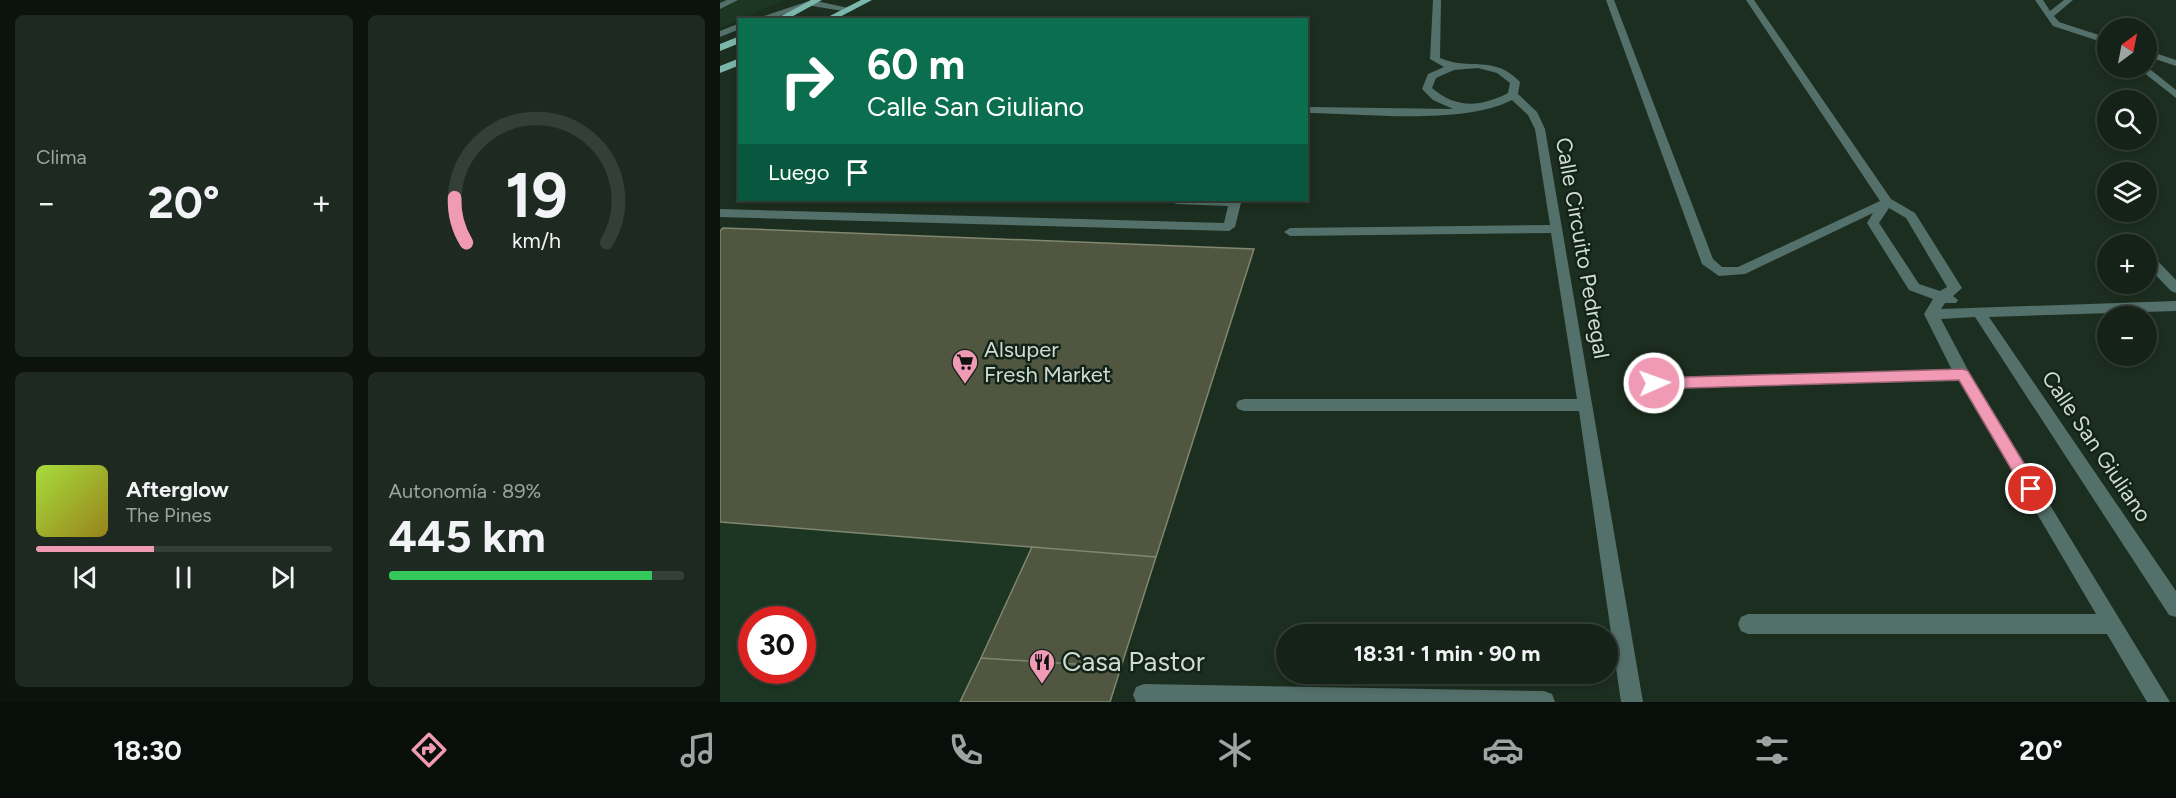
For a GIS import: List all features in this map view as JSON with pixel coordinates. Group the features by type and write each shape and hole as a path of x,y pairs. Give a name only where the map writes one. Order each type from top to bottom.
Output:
{"main road":[{"path":"830,18 868,0"},
{"path":"782,18 815,1"},
{"path":"720,48 738,40"},
{"path":"720,70 738,62"}],"street":[{"path":"720,6 734,0"},
{"path":"1437,0 1435,59 1452,67"},
{"path":"1610,0 1707,261 1719,272 1740,271 1887,202"},
{"path":"1750,0 1887,202 1911,216 1955,288 1942,296 1931,314"},
{"path":"2039,0 2056,24 2097,37"},
{"path":"2049,16 2068,0"},
{"path":"762,18 815,1 849,9"},
{"path":"720,34 738,27"},
{"path":"2157,57 2176,63"},
{"name":"Calle Circuito Pedregal","path":"1452,67 1478,65 1501,71 1515,82 1513,95 1533,114 1540,129 1632,702"},
{"path":"1452,67 1432,76 1427,89 1439,102 1466,109"},
{"path":"2155,78 2176,95"},
{"path":"1311,110 1456,112 1495,106 1513,95"},
{"path":"720,213 1229,227 1235,203 1196,201"},
{"path":"1887,202 1873,223 1914,287 1978,311"},
{"path":"1290,232 1556,229"},
{"path":"2157,268 2176,288"},
{"path":"1931,314 2176,306"},
{"name":"Calle San Giuliano","path":"1978,311 2176,608"},
{"path":"1931,314 1963,375 2160,702"},
{"path":"1654,383 1963,375"},
{"path":"1244,405 1586,405"},
{"path":"1748,624 2111,624"},
{"path":"1144,695 1544,702"}],"shaded area":[{"path":"720,0 785,0 743,18 738,18 738,20 720,28"},
{"name":"Alsuper Fresh Market","path":"723,228 1254,249 1110,702 720,702 720,231"}],"building":[{"name":"Alsuper Fresh Market","path":"723,228 1254,249 1156,557 720,522 720,231"},
{"path":"1032,547 1156,557 1121,667 981,658"},
{"name":"Casa Pastor","path":"981,658 1121,667 1110,702 960,702"}],"place":[{"name":"Alsuper Fresh Market","path":"965,385"},
{"name":"Casa Pastor","path":"1042,685"}],"route":[{"path":"1654,383 1963,375 2031,489"}]}
